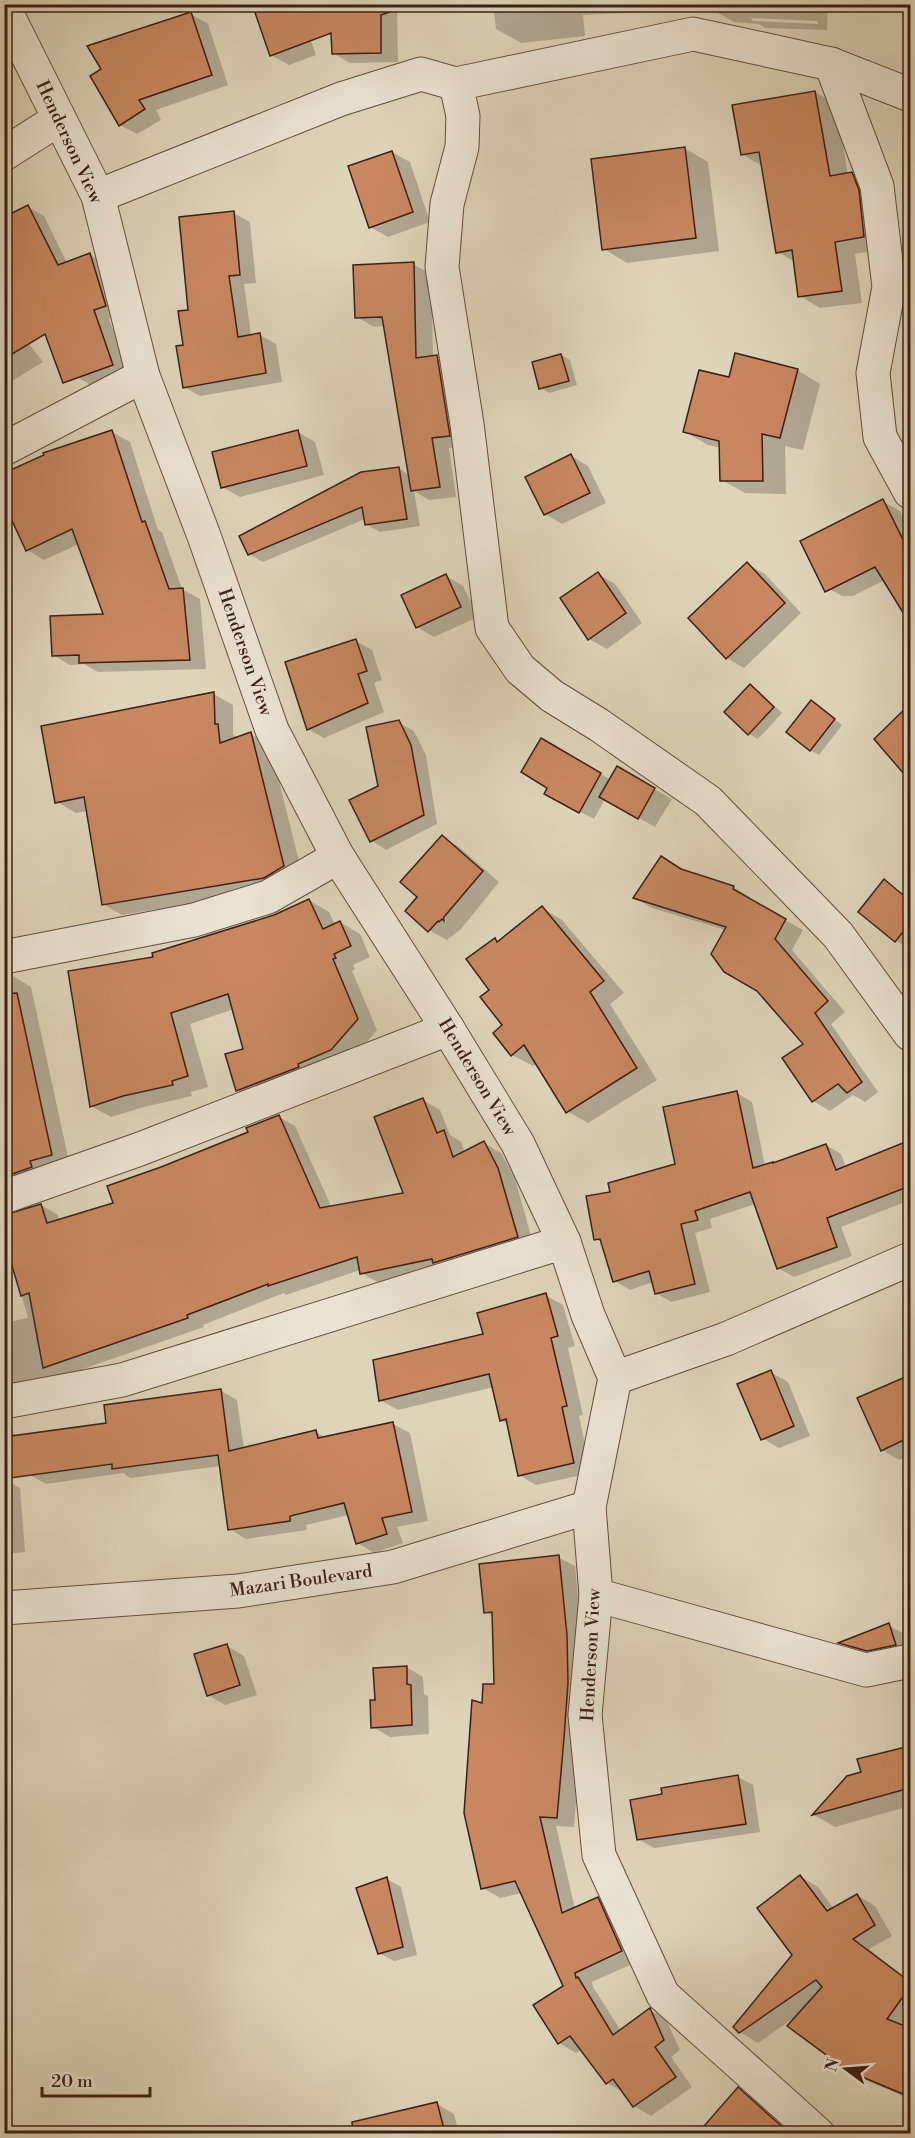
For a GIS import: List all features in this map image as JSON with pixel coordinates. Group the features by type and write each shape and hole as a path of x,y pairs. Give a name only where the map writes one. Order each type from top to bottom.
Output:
{"street":[{"name":"Henderson View","path":"4,8 98,196 143,376 204,536 272,730 338,857 448,1029 518,1144 564,1242 588,1315 615,1377 589,1507 596,1595 585,1714 598,1855 663,1995 818,2133"},
{"path":"98,196 341,99 421,74 456,84 693,34 831,64 910,95"},
{"path":"831,64 877,186 889,287 873,374 880,437 910,492"},
{"path":"456,84 463,116 462,147 447,204 442,267 467,424 492,628 520,669 552,696 599,725 708,801 838,935 910,1034"},
{"path":"4,154 59,119"},
{"path":"4,448 143,376"},
{"path":"4,957 194,920 268,897 338,857"},
{"path":"4,1197 151,1144 448,1029"},
{"path":"4,1402 122,1380 564,1242"},
{"path":"615,1377 726,1339 910,1259"},
{"name":"Mazari Boulevard","path":"4,1608 238,1591 393,1567 589,1507"},
{"path":"596,1595 866,1670 910,1661"}],"building":[{"path":"252,4 400,4 401,8 381,15 381,53 332,54 331,33 270,56"},
{"path":"191,12 212,75 139,100 145,109 119,126 90,76 101,69 87,46"},
{"path":"815,91 830,176 852,172 859,190 864,237 835,242 842,291 798,297 792,250 776,253 759,152 741,155 732,105"},
{"path":"685,147 696,238 602,250 591,159"},
{"path":"392,151 413,212 369,228 348,166"},
{"path":"28,205 58,265 90,253 106,306 94,310 113,365 63,383 45,334 4,359 4,217"},
{"path":"234,211 240,275 229,276 238,337 260,333 266,373 183,388 176,346 183,345 178,311 188,310 179,217"},
{"path":"414,262 416,358 437,355 450,436 432,438 440,487 411,491 382,317 355,318 353,265"},
{"path":"735,353 798,369 780,438 762,434 763,481 720,481 719,441 683,432 699,370 729,377"},
{"path":"561,354 569,381 539,389 532,362"},
{"path":"112,430 142,522 145,521 169,589 183,588 190,660 79,663 79,655 52,656 50,616 103,614 72,529 26,551 4,503 4,473 44,455 43,453"},
{"path":"298,430 307,466 221,488 212,452"},
{"path":"571,454 590,493 544,515 525,477"},
{"path":"399,467 407,519 365,525 362,507 248,555 239,536 361,472"},
{"path":"883,499 910,554 910,624 875,567 825,592 800,541"},
{"path":"747,562 785,603 726,659 688,618"},
{"path":"598,572 626,613 588,640 560,598"},
{"path":"446,574 461,607 416,628 401,595"},
{"path":"356,639 367,671 358,674 368,703 307,730 285,662"},
{"path":"750,684 774,707 748,735 724,712"},
{"path":"214,692 215,724 218,724 220,743 251,732 284,866 264,878 102,905 84,797 55,803 41,726"},
{"path":"811,700 835,719 810,751 786,732"},
{"path":"910,704 910,781 874,739"},
{"path":"399,720 411,745 424,815 370,842 349,800 378,786 366,727"},
{"path":"541,738 601,773 579,813 544,794 547,788 521,772"},
{"path":"617,766 655,788 638,819 599,797"},
{"path":"442,835 483,871 444,917 444,921 442,919 438,921 428,932 405,911 417,897 400,882"},
{"path":"661,856 681,869 734,886 733,889 786,919 775,939 828,1001 815,1013 862,1082 847,1093 838,1084 812,1102 782,1058 803,1044 757,991 724,972 711,954 726,927 633,898"},
{"path":"884,879 910,901 910,923 895,942 858,912"},
{"path":"309,899 323,929 340,921 351,946 334,954 336,958 333,959 358,1019 331,1050 298,1064 299,1067 236,1091 225,1054 243,1049 228,994 171,1013 188,1076 172,1081 173,1085 123,1096 90,1107 68,971 153,957 152,953 274,915"},
{"path":"542,906 604,981 590,992 637,1068 566,1113 524,1045 511,1056 493,1033 502,1025 480,997 489,990 466,959 495,938 497,942"},
{"path":"17,993 52,1155 30,1161 32,1167 4,1177 4,994"},
{"path":"737,1091 753,1168 826,1144 836,1170 910,1140 910,1186 827,1218 837,1247 777,1269 750,1192 695,1211 698,1220 681,1224 695,1284 655,1294 649,1271 613,1282 600,1239 594,1240 586,1196 610,1192 608,1183 675,1164 663,1107"},
{"path":"423,1098 437,1133 444,1130 453,1157 484,1141 498,1168 518,1237 433,1263 432,1259 360,1274 357,1257 268,1286 268,1284 187,1315 188,1318 43,1368 29,1293 21,1296 4,1239 4,1215 41,1204 47,1223 113,1203 107,1186 248,1132 246,1128 279,1115 320,1208 403,1193 374,1117"},
{"path":"546,1293 558,1336 551,1338 567,1406 562,1407 574,1463 518,1476 506,1419 500,1421 489,1374 379,1401 373,1360 483,1334 477,1313"},
{"path":"771,1370 794,1426 761,1440 737,1384"},
{"path":"910,1375 910,1437 881,1451 857,1398"},
{"path":"221,1389 229,1451 316,1430 318,1438 393,1422 412,1512 382,1518 387,1534 356,1544 344,1503 290,1516 290,1521 228,1530 218,1455 112,1469 112,1464 10,1478 4,1437 106,1423 104,1405"},
{"path":"559,1555 567,1635 568,1683 557,1818 540,1817 562,1913 598,1897 622,1951 575,1973 576,1978 578,1977 613,2035 650,2008 664,2040 655,2047 676,2077 633,2107 613,2079 606,2084 570,2036 558,2044 533,2005 563,1986 515,1881 481,1889 464,1813 472,1700 482,1703 483,1684 494,1684 492,1612 484,1613 479,1564"},
{"path":"889,1623 896,1645 867,1651 838,1643"},
{"path":"227,1644 240,1685 207,1696 194,1654"},
{"path":"407,1666 407,1684 411,1685 412,1725 371,1728 370,1700 375,1700 373,1668"},
{"path":"910,1746 910,1788 812,1815 847,1776 861,1772 857,1759"},
{"path":"738,1775 746,1824 637,1840 630,1800 662,1794 661,1788"},
{"path":"800,1875 827,1911 857,1894 875,1925 853,1939 910,1982 910,1987 887,2019 910,2028 910,2097 848,2071 787,2026 822,1987 816,1980 739,2033 733,2027 792,1955 757,1908"},
{"path":"387,1877 403,1947 378,1954 356,1888"},
{"path":"738,2087 789,2133 698,2133"},
{"path":"437,2102 445,2133 353,2133 352,2122"}]}
